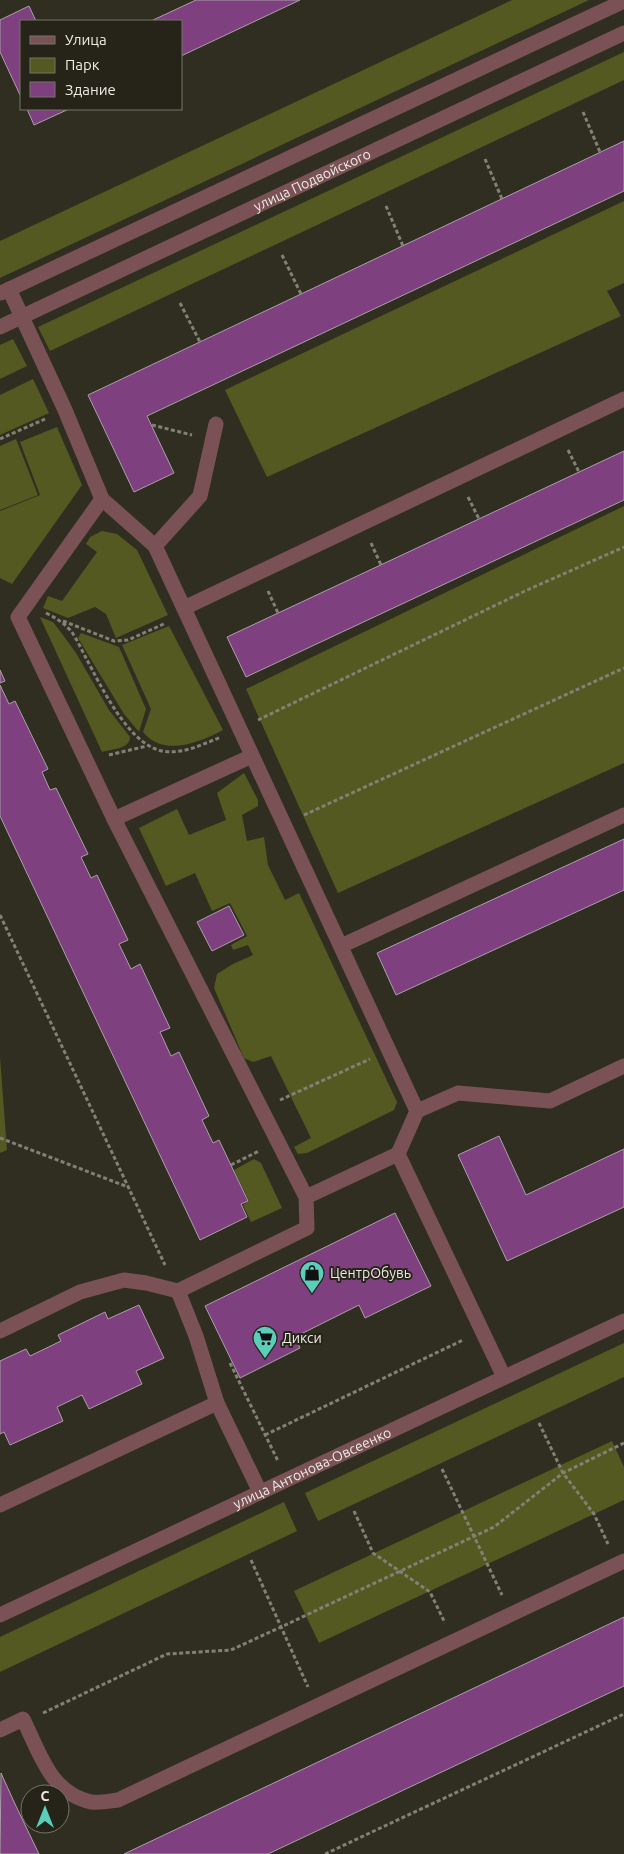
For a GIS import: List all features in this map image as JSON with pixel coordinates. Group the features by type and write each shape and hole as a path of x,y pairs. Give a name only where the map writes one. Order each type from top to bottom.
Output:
{"street":[{"path":"417,1112 155,546 102,499 65,410 22,317 5,292 624,1"},
{"name":"улица Подвойского","path":"0,327 624,33"},
{"path":"185,611 624,399"},
{"path":"155,546 200,496 216,424"},
{"path":"0,1331 80,1292 124,1280 178,1291 307,1228 306,1197 114,819 18,617 102,499"},
{"path":"114,819 252,756"},
{"path":"341,946 624,814"},
{"path":"306,1197 398,1154 417,1112 458,1093 550,1101 624,1066"},
{"path":"398,1154 504,1377"},
{"path":"178,1291 196,1336 217,1403 260,1492"},
{"name":"улица Антонова-Овсеенко","path":"0,1615 624,1321"},
{"path":"0,1505 217,1403"},
{"path":"0,1730 23,1719 52,1778 69,1794 92,1802 118,1800 621,1562"}],"path":[{"path":"584,112 600,152"},
{"path":"485,159 502,199"},
{"path":"386,206 402,246"},
{"path":"282,255 301,294"},
{"path":"180,303 200,342"},
{"path":"0,439 65,410"},
{"path":"152,426 212,440"},
{"path":"60,620 72,632 101,686 131,731 147,746 162,751 178,751 197,746 240,729 525,592 624,547"},
{"path":"28,604 60,620 114,641 128,640 185,611"},
{"path":"284,825 624,668"},
{"path":"88,765 105,756 147,746"},
{"path":"0,915 178,1291"},
{"path":"261,1109 389,1050"},
{"path":"0,1138 129,1187"},
{"path":"231,1165 259,1151"},
{"path":"265,1435 482,1331"},
{"path":"228,1359 279,1463"},
{"path":"539,1423 563,1473 594,1514 621,1562"},
{"path":"23,1719 41,1714 167,1654 231,1650 494,1527 563,1473 624,1443"},
{"path":"442,1469 511,1614"},
{"path":"354,1511 373,1553 430,1592 454,1641"},
{"path":"250,1560 317,1706"},
{"path":"325,1854 624,1714"}],"green space":[{"path":"512,0 589,0 0,278 0,241"},
{"path":"624,52 624,80 50,351 38,327"},
{"path":"624,201 624,283 607,291 621,316 267,477 225,390"},
{"path":"13,339 27,366 0,379 0,345"},
{"path":"33,379 49,413 0,435 0,395"},
{"path":"57,427 82,485 12,584 0,578 0,511 40,495 20,442"},
{"path":"16,439 38,495 0,510 0,446"},
{"path":"624,506 624,763 338,893 246,689"},
{"path":"102,531 117,534 137,550 168,615 116,638 106,614 95,607 68,618 43,608 48,596 62,601 97,552 86,544 90,537"},
{"path":"40,617 53,622 76,653 109,710 130,737 127,744 102,752"},
{"path":"169,626 223,730 192,743 171,746 151,740 143,732 151,709 122,645"},
{"path":"81,633 119,647 146,709 139,732 124,714 78,638"},
{"path":"244,773 258,800 258,806 242,815 247,841 264,837 268,865 285,900 299,893 397,1102 394,1110 307,1153 298,1154 294,1147 311,1138 271,1056 253,1062 244,1058 214,988 217,974 253,955 248,945 233,950 231,945 247,936 230,903 212,911 195,873 166,886 139,828 177,809 189,835 226,820 217,793"},
{"path":"0,1057 7,1150 0,1153"},
{"path":"254,1159 261,1163 282,1208 251,1222 243,1205 249,1201 234,1170"},
{"path":"624,1343 624,1377 318,1521 305,1493"},
{"path":"612,1441 624,1467 624,1500 319,1643 294,1591"},
{"path":"284,1502 297,1531 0,1672 0,1637"}],"building":[{"path":"196,0 300,0 182,56 182,20 153,20"},
{"path":"29,6 36,20 20,20 20,95 0,52 0,20"},
{"path":"27,110 67,110 34,125"},
{"path":"624,141 624,191 147,416 174,473 134,492 88,395"},
{"path":"624,451 624,500 246,677 227,637"},
{"path":"0,670 5,681 0,683"},
{"path":"0,685 9,704 15,701 48,769 42,772 50,790 56,788 88,854 81,857 91,878 97,875 128,940 119,944 131,969 140,964 170,1028 160,1032 171,1056 179,1052 209,1116 202,1120 213,1143 219,1140 248,1201 241,1204 247,1217 200,1240 0,816"},
{"path":"624,839 624,890 396,995 377,953"},
{"path":"229,906 244,935 212,951 197,922"},
{"path":"499,1136 526,1195 624,1149 624,1207 507,1261 458,1155"},
{"path":"395,1213 431,1286 365,1318 359,1305 295,1337 300,1348 240,1378 205,1306"},
{"path":"139,1305 164,1358 136,1371 142,1384 89,1409 82,1395 57,1407 63,1421 10,1445 4,1432 0,1434 0,1361 26,1349 30,1356 61,1341 58,1335 105,1312 108,1319"},
{"path":"624,1617 624,1686 268,1854 124,1854"},
{"path":"1,1773 20,1814 20,1834 29,1834 39,1854 0,1854"}],"place":[{"name":"ЦентрОбувь","path":"312,1294"},
{"name":"Дикси","path":"265,1359"}]}
